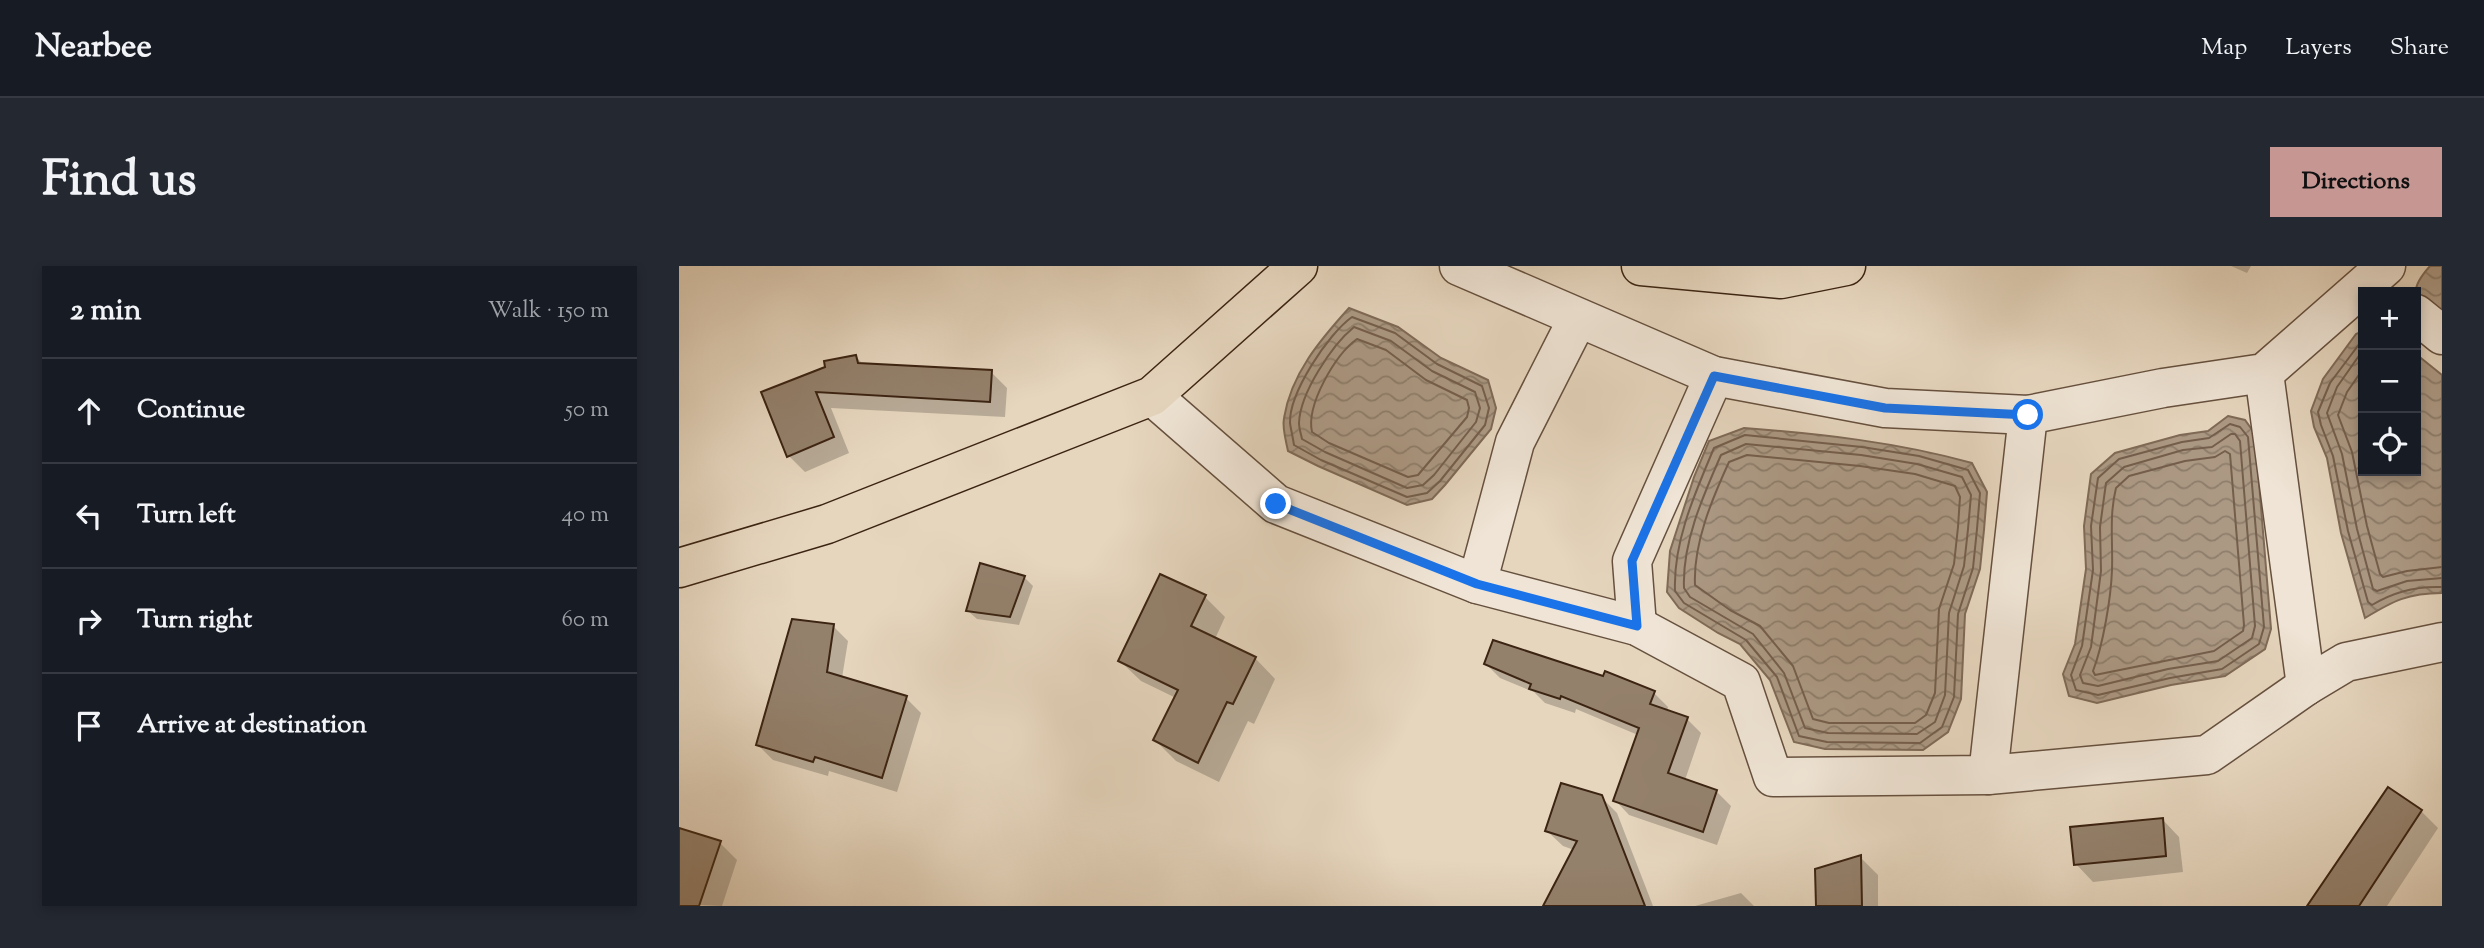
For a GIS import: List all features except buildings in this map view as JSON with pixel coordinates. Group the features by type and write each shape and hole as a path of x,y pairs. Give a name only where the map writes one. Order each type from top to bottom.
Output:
{"main road":[{"path":"679,568 827,524 1152,396 1298,266"},
{"path":"1641,266 1781,279 1846,266"}],"street":[{"path":"1459,266 1714,376 1885,408 2028,415 2163,388 2264,373 2383,279"},
{"path":"1477,584 1515,442 1578,318"},
{"path":"2421,318 2442,335"},
{"path":"2264,373 2306,686"},
{"path":"1637,626 1632,561 1714,376"},
{"path":"1152,396 1276,504 1477,584 1637,626 1741,682 1773,777 1988,775 2207,755 2306,686 2346,662 2442,642"},
{"path":"1988,775 2028,415"}],"water":[{"path":"2430,266 2442,266 2442,320 2421,302 2421,287 2416,287"},
{"path":"1349,308 1398,327 1441,358 1488,380 1496,408 1491,429 1432,499 1407,505 1288,451 1284,422 1293,387 1308,358"},
{"path":"2358,333 2358,476 2421,476 2421,358 2442,375 2442,593 2401,599 2365,618 2341,533 2327,458 2314,427 2311,411 2323,379"},
{"path":"2228,416 2245,420 2255,434 2271,629 2265,649 2225,676 2171,685 2097,703 2069,696 2063,674 2075,644 2086,569 2084,526 2091,474 2115,453 2180,435 2208,431"},
{"path":"1744,428 1859,440 1972,463 1987,492 1980,569 1965,614 1961,699 1948,732 1923,750 1825,749 1794,742 1770,680 1740,644 1679,608 1667,592 1670,551 1694,477 1709,441"}],"route":[{"path":"1276,504 1477,584 1637,626 1632,561 1714,376 1885,408 2028,415"}]}
